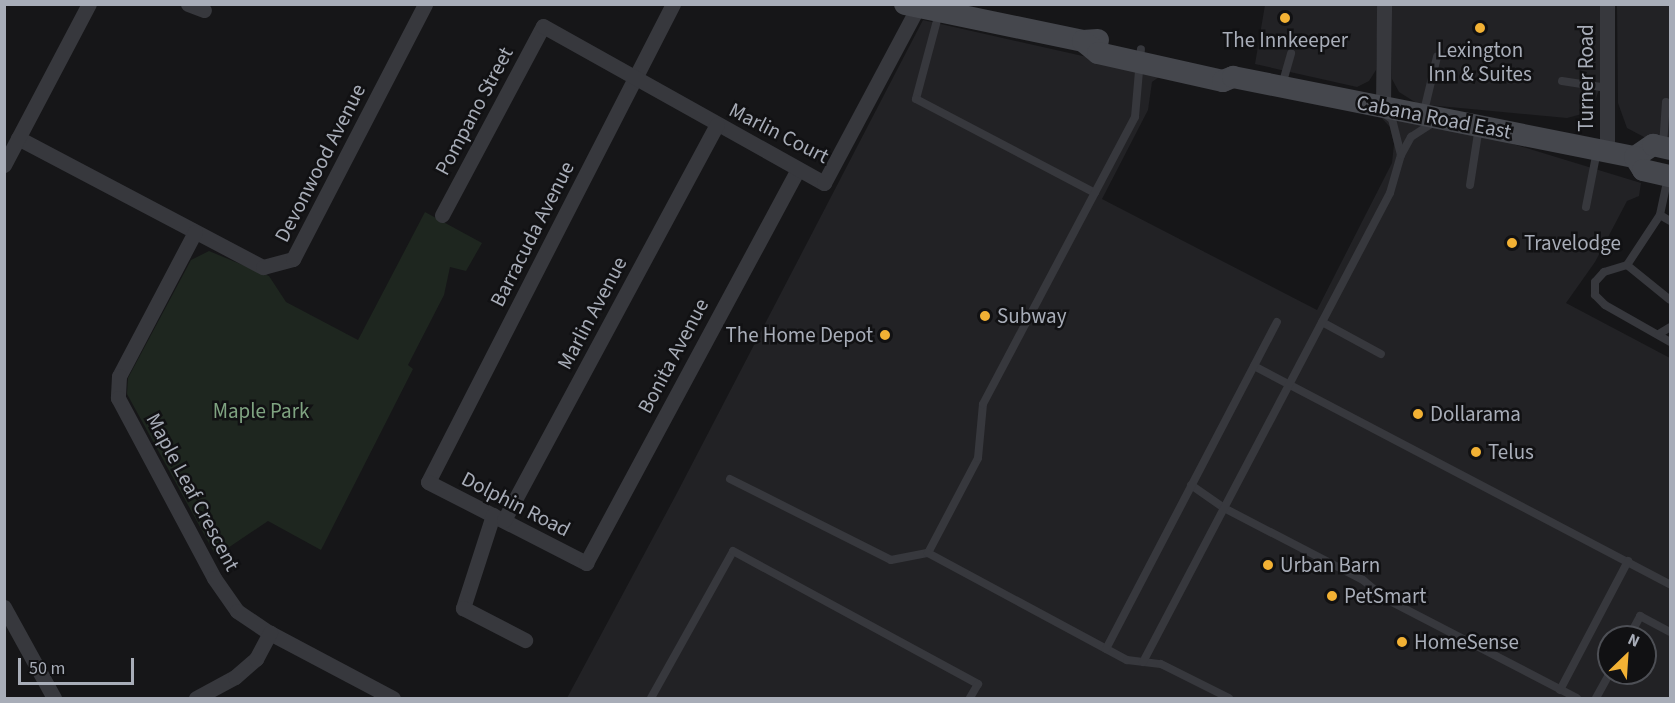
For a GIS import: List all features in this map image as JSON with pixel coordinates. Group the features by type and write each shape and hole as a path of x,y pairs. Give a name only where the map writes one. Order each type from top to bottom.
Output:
{"main road":[{"name":"Cabana Road East","path":"921,8 966,11 1083,41 1098,53 1141,56 1223,81 1233,77 1635,157 1643,170 1669,176"},
{"path":"1635,157 1653,145 1667,148"}],"street":[{"path":"4,165 89,4"},
{"path":"188,4 204,10"},
{"name":"Devonwood Avenue","path":"18,138 263,267 293,260 425,4"},
{"name":"Barracuda Avenue","path":"428,482 673,4"},
{"path":"1377,106 1378,32 1384,4"},
{"name":"Turner Road","path":"1602,150 1607,88 1607,4"},
{"name":"Marlin Court","path":"543,26 824,183 921,8"},
{"name":"Pompano Street","path":"442,215 543,26"},
{"name":"Marlin Avenue","path":"525,640 463,608 499,518 717,125"},
{"name":"Bonita Avenue","path":"586,563 798,169"},
{"name":"Maple Leaf Crescent","path":"195,232 119,376 118,398 214,578 237,610 270,633 393,699"},
{"name":"Dolphin Road","path":"428,482 586,563"},
{"path":"4,608 54,699"},
{"path":"196,699 235,677 256,659 270,633"}],"lane":[{"path":"921,8 916,99 1095,193"},
{"path":"1281,87 1291,53"},
{"path":"928,553 978,459 982,404 1135,117 1141,56"},
{"path":"1423,115 1437,57"},
{"path":"1562,81 1607,88"},
{"path":"1666,102 1667,148"},
{"path":"1377,106 1392,119 1401,155"},
{"path":"1143,662 1390,193 1401,155 1411,137 1427,124 1450,120"},
{"path":"1470,185 1480,126"},
{"path":"1586,207 1602,150"},
{"path":"1669,176 1660,215 1627,265 1604,272 1595,282 1595,295 1605,305 1671,342"},
{"path":"1660,215 1671,221"},
{"path":"1627,265 1670,299"},
{"path":"1106,649 1277,322"},
{"path":"1322,322 1381,354"},
{"path":"1659,334 1671,327"},
{"path":"1254,366 1671,584"},
{"path":"730,479 891,560 928,553 1127,660 1161,664 1229,699"},
{"path":"1191,485 1224,508 1363,580 1386,599 1577,699"},
{"path":"651,699 733,551 978,684 970,699"},
{"path":"1560,690 1628,561"},
{"path":"1635,625 1640,616 1671,632"},
{"path":"1596,699 1604,685"}],"shaded area":[{"path":"1265,5 1378,5 1376,70 1369,81 1357,87 1255,64"},
{"path":"1392,5 1601,5 1600,87 1594,104 1582,114 1567,118 1418,104 1399,92 1392,79"},
{"path":"1617,5 1670,5 1670,141 1644,137 1627,128 1618,103"},
{"path":"923,20 1163,74 1152,82 1148,110 1102,199 1317,310 1392,163 1394,144 1390,127 1376,112 1490,137 1641,183 1639,196 1627,201 1595,262 1566,303 1670,358 1670,698 567,698 677,493"}],"green space":[{"name":"Maple Park","path":"425,212 482,243 466,271 450,267 444,295 408,365 413,369 321,550 268,521 216,556 127,394 128,378 191,260 209,251 269,276 286,302 358,340"}],"place":[{"name":"The Innkeeper","path":"1285,18"},
{"name":"Lexington Inn & Suites","path":"1480,28"},
{"name":"Travelodge","path":"1512,243"},
{"name":"Subway","path":"985,316"},
{"name":"The Home Depot","path":"885,335"},
{"name":"Dollarama","path":"1418,414"},
{"name":"Telus","path":"1476,452"},
{"name":"Urban Barn","path":"1268,565"},
{"name":"PetSmart","path":"1332,596"},
{"name":"HomeSense","path":"1402,642"}]}
